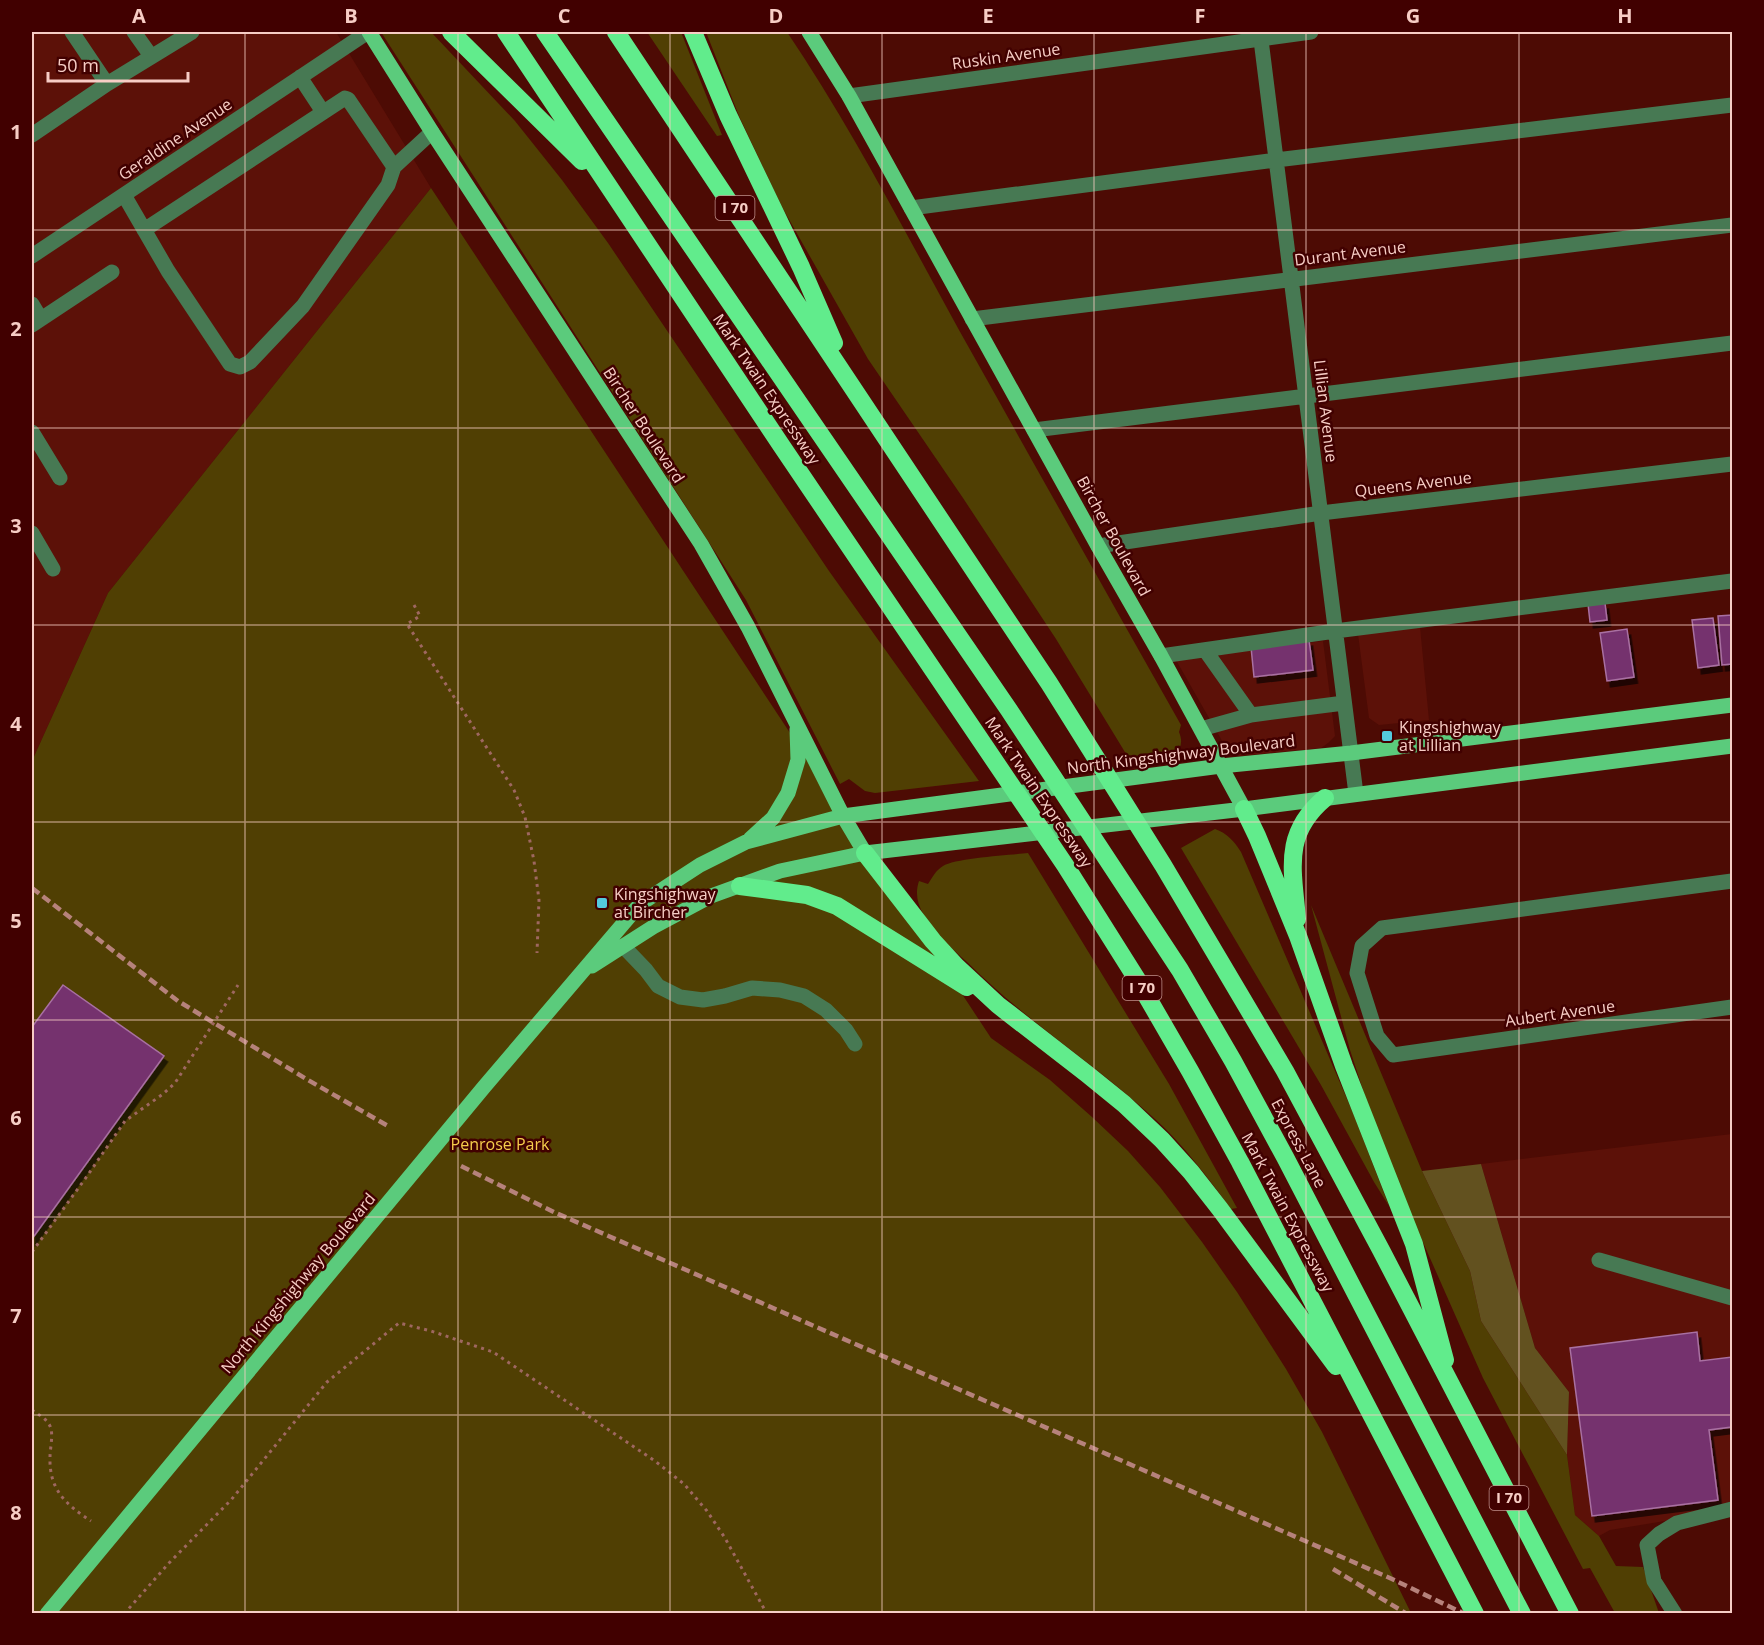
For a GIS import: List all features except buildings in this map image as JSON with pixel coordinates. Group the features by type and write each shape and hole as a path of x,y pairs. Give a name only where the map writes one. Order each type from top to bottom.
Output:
{"highway":[{"path":"451,32 608,186"},
{"name":"Mark Twain Expressway","path":"506,32 1101,922 1190,1071 1235,1152 1475,1614"},
{"name":"Express Lane","path":"545,32 1009,710 1180,970 1286,1156 1522,1614"},
{"name":"I 70","path":"616,32 1049,683 1216,952 1285,1071 1381,1250 1567,1608"},
{"path":"693,32 728,115 801,267 853,386"},
{"path":"1298,936 1292,859 1294,844 1298,830 1306,817 1325,798"},
{"path":"1244,809 1298,936 1344,1066 1414,1244 1454,1393"},
{"path":"865,853 933,941 956,966 998,1005 1124,1104 1162,1140 1191,1172 1369,1411"},
{"path":"740,886 807,895 837,906 998,1005"}],"main road":[{"name":"Bircher Boulevard","path":"368,32 701,544 748,627 843,816 865,853"},
{"name":"Bircher Boulevard","path":"809,32 849,96 1244,809"},
{"name":"North Kingshighway Boulevard","path":"47,1614 578,975 640,904 700,865 746,842 843,816 1170,772 1351,753 1732,705"},
{"path":"746,842 773,818 788,793 798,760 796,723"},
{"name":"North Kingshighway Boulevard","path":"578,975 653,927 711,896 780,871 865,853 1244,809 1732,746"}],"street":[{"path":"72,32 107,84"},
{"path":"134,32 151,56"},
{"path":"32,135 107,84 192,32"},
{"name":"Geraldine Avenue","path":"32,256 368,32"},
{"name":"Ruskin Avenue","path":"849,96 1260,34 1311,32"},
{"name":"Lillian Avenue","path":"1260,34 1356,794"},
{"path":"300,77 323,111"},
{"path":"144,230 345,98 348,99 394,167"},
{"path":"911,208 1276,160 1732,105"},
{"path":"124,195 168,270 230,364 240,366 250,362 303,306 388,185 394,167 432,132"},
{"name":"Durant Avenue","path":"972,319 1732,225"},
{"path":"32,304 36,322 112,273"},
{"path":"1034,430 1732,343"},
{"path":"32,432 60,478"},
{"name":"Queens Avenue","path":"1098,546 1321,513 1732,464"},
{"path":"32,532 53,569"},
{"path":"1161,656 1335,631 1732,581"},
{"path":"1205,650 1251,715"},
{"path":"1201,729 1251,715 1344,703"},
{"name":"Aubert Avenue","path":"1732,881 1382,928 1362,946 1358,973 1377,1036 1393,1055 1732,1007"},
{"path":"623,946 658,986 680,997 703,1000 752,988 780,990 804,996 833,1017 846,1030 855,1044"},
{"path":"1599,1260 1732,1298"},
{"path":"1675,1614 1654,1581 1647,1545 1677,1523 1732,1509"}],"path":[{"path":"414,605 420,616 407,624 514,790 525,817 539,900 537,953"},
{"path":"32,1251 125,1121 175,1083 238,985"},
{"path":"124,1614 169,1563 231,1500 327,1382 399,1323 493,1352 656,1461 684,1484 707,1511 725,1538 767,1614"},
{"path":"32,1410 46,1420 51,1430 50,1469 59,1495 91,1521"}],"shaded area":[{"path":"32,32 336,32 431,188 108,593 32,761"},
{"path":"1420,627 1429,720 1379,725 1369,718 1358,634"},
{"path":"1323,641 1335,736 1321,748 1239,756 1231,752 1225,746 1176,660"},
{"path":"1732,1134 1732,1510 1610,1530 1599,1536 1575,1515 1567,1455 1569,1392 1535,1348 1481,1164"},
{"path":"1481,1164 1535,1348 1569,1392 1567,1455 1481,1321 1470,1271 1422,1171"}],"green space":[{"path":"381,32 431,32 515,121 608,243 829,571 979,781 875,793 865,791 849,779 840,784 746,600"},
{"path":"647,32 681,32 722,135 717,136"},
{"path":"706,32 787,32 811,68 876,179 1181,725 1179,732 1181,742 1174,754 1157,759 1131,762 1056,639 868,359 782,207 739,116"},
{"name":"Penrose Park","path":"431,188 991,1038 1050,1080 1128,1151 1160,1187 1237,1292 1286,1369 1322,1432 1411,1613 32,1614 32,761 108,593"},
{"path":"1215,829 1230,838 1241,852 1353,1113 1389,1206 1321,1085 1181,848"},
{"path":"1028,853 1169,1084 1237,1208 1231,1209 1166,1129 1108,1079 1012,1003 944,940 933,928 918,903 919,881 928,884 936,872 949,863"},
{"path":"1311,905 1422,1171 1470,1271 1481,1321 1567,1455 1575,1515 1599,1536 1616,1566 1643,1567 1659,1613 1615,1613 1590,1568 1583,1569 1483,1378 1403,1197 1365,1096 1350,1050"}],"railway":[{"path":"32,888 178,1001 388,1126"},
{"path":"461,1166 556,1213 1392,1579 1465,1614"},
{"path":"1333,1569 1407,1614"}],"place":[{"name":"Kingshighway at Lillian","path":"1387,736"},
{"name":"Kingshighway at Bircher","path":"602,903"}]}
